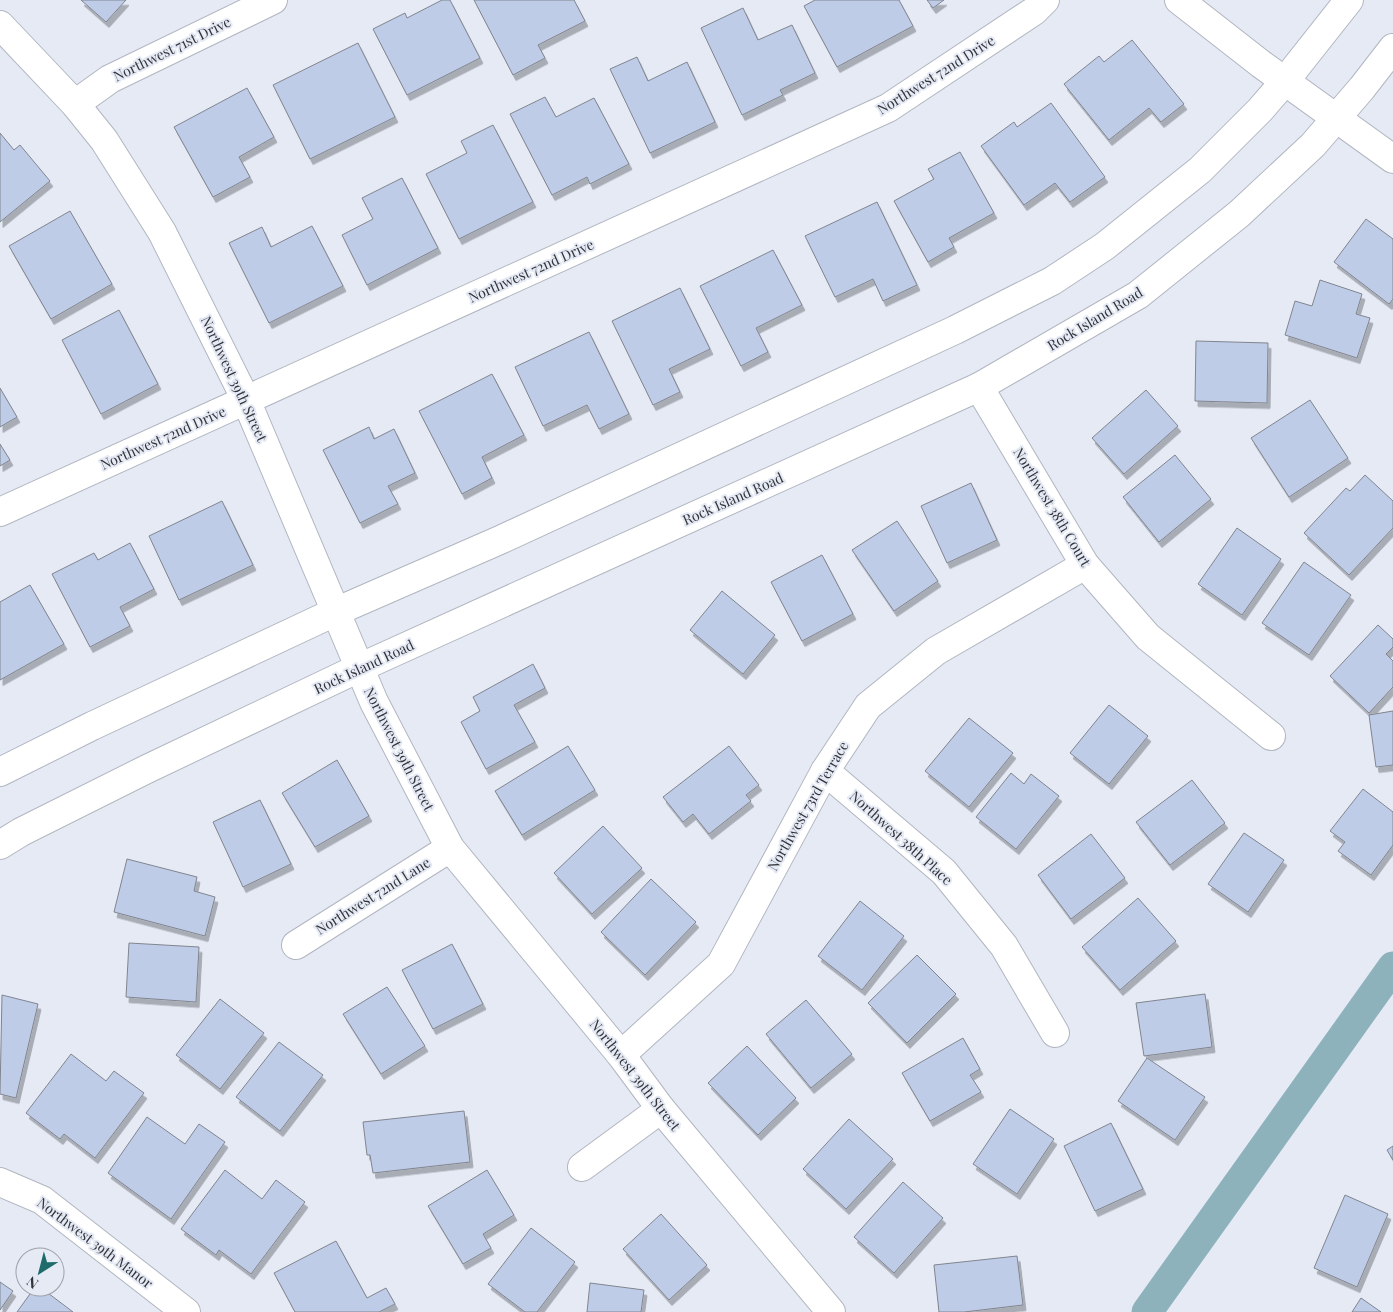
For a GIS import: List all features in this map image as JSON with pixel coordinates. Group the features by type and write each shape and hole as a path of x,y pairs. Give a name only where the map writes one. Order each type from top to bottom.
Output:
{"street":[{"name":"Northwest 71st Drive","path":"75,104 110,79 273,0"},
{"name":"Northwest 72nd Drive","path":"0,512 888,108 1034,11 1046,0"},
{"path":"1179,0 1286,82 1393,159"},
{"path":"0,772 92,726 335,612 500,540 955,330 1052,281 1105,246 1200,170 1286,82 1349,0"},
{"name":"Northwest 39th Street","path":"0,25 75,104 104,140 162,232 246,400 374,702 450,848 621,1056 661,1109 831,1312"},
{"name":"Rock Island Road","path":"0,845 20,832 359,668 979,387 1138,295 1239,214 1313,145 1337,119 1393,48"},
{"name":"Northwest 38th Court","path":"979,387 1085,565 1148,637 1271,736"},
{"name":"Northwest 73rd Terrace","path":"621,1056 721,964 825,771 868,706 936,651 1085,565"},
{"name":"Northwest 38th Place","path":"825,771 944,872 1004,946 1055,1033"},
{"name":"Northwest 72nd Lane","path":"296,945 450,848"},
{"path":"582,1167 661,1109"},
{"name":"Northwest 39th Manor","path":"0,1182 42,1200 186,1312"}],"building":[{"path":"81,0 126,0 106,22"},
{"path":"442,0 450,0 480,58 407,95 373,29 405,13 407,18"},
{"path":"474,0 574,0 585,21 538,45 545,58 513,75"},
{"path":"815,0 899,0 913,26 837,67 804,6"},
{"path":"927,0 944,0 933,8"},
{"path":"743,8 758,40 792,25 815,73 780,90 783,95 742,115 701,28"},
{"path":"1132,40 1184,104 1161,122 1149,108 1109,140 1064,84 1099,56 1104,62"},
{"path":"358,43 395,117 310,159 273,85"},
{"path":"637,57 648,81 687,62 715,122 650,153 610,69"},
{"path":"247,88 274,137 239,157 250,177 213,197 174,127"},
{"path":"545,97 556,117 594,98 629,164 590,184 587,177 552,195 510,114"},
{"path":"1051,103 1105,177 1070,202 1055,183 1024,205 981,146 1014,122 1017,127"},
{"path":"493,125 533,202 459,239 426,174 467,153 461,141"},
{"path":"0,133 14,150 20,145 50,181 0,222"},
{"path":"960,152 994,213 949,238 954,247 928,262 894,201 934,179 928,169"},
{"path":"402,178 438,248 367,285 342,235 373,219 362,198"},
{"path":"877,202 917,285 883,301 873,279 835,297 805,236"},
{"path":"70,211 112,284 51,319 9,246"},
{"path":"1366,219 1393,239 1393,299 1389,304 1334,262"},
{"path":"312,226 343,286 269,323 229,243 262,227 271,247"},
{"path":"773,250 802,305 756,328 768,352 741,366 700,286"},
{"path":"1320,280 1362,294 1356,314 1370,318 1357,358 1285,335 1295,301 1312,306"},
{"path":"680,288 710,349 669,369 680,392 653,405 612,321"},
{"path":"119,310 158,384 101,414 62,340"},
{"path":"589,332 629,414 599,429 587,405 543,426 515,367"},
{"path":"1196,341 1268,343 1267,403 1195,401"},
{"path":"492,374 524,435 482,457 492,478 462,494 419,411"},
{"path":"0,388 17,417 0,427"},
{"path":"1146,390 1178,426 1124,474 1092,438"},
{"path":"1310,400 1348,458 1289,497 1251,438"},
{"path":"369,427 374,439 394,429 415,473 388,486 398,504 360,523 323,450"},
{"path":"0,444 10,460 0,466"},
{"path":"1175,455 1211,499 1159,542 1123,497"},
{"path":"1365,475 1393,501 1393,528 1349,575 1304,533 1346,488 1350,491"},
{"path":"971,483 997,540 947,563 921,506"},
{"path":"222,501 253,565 179,600 149,536"},
{"path":"897,521 938,581 894,611 852,550"},
{"path":"1237,528 1281,559 1242,615 1198,584"},
{"path":"130,543 154,589 120,607 130,626 90,647 52,574 94,553 98,560"},
{"path":"822,555 853,614 802,641 771,582"},
{"path":"1304,562 1351,595 1309,655 1262,623"},
{"path":"30,585 64,644 0,680 0,602"},
{"path":"722,591 775,635 743,674 690,630"},
{"path":"1378,625 1393,639 1393,647 1386,654 1393,661 1393,687 1369,713 1330,676"},
{"path":"533,664 545,688 514,705 535,742 486,769 461,722 480,711 473,697"},
{"path":"1109,705 1148,736 1109,784 1070,753"},
{"path":"1393,711 1393,765 1376,767 1369,715"},
{"path":"969,718 1013,753 969,807 925,771"},
{"path":"568,746 595,790 522,835 495,791"},
{"path":"729,746 759,785 746,795 751,801 709,834 693,814 683,822 663,797"},
{"path":"337,760 369,816 315,847 282,793"},
{"path":"1011,773 1024,784 1031,774 1059,796 1016,849 976,817"},
{"path":"1192,780 1225,823 1170,865 1136,822"},
{"path":"1363,789 1393,812 1393,845 1371,875 1338,851 1345,842 1330,831"},
{"path":"260,800 291,864 243,887 213,822"},
{"path":"603,826 642,868 592,914 554,873"},
{"path":"1244,833 1284,860 1248,912 1208,884"},
{"path":"1091,834 1125,878 1071,919 1038,875"},
{"path":"127,859 197,877 194,891 215,897 205,936 114,912"},
{"path":"651,879 696,922 645,975 601,932"},
{"path":"1138,898 1176,941 1120,990 1082,947"},
{"path":"860,901 904,936 862,990 818,956"},
{"path":"129,943 199,947 196,1002 126,997"},
{"path":"452,944 483,1004 433,1029 402,970"},
{"path":"917,955 956,994 907,1043 868,1003"},
{"path":"387,987 425,1046 381,1074 343,1014"},
{"path":"1205,994 1212,1047 1144,1056 1136,1003"},
{"path":"2,995 38,1004 16,1098 0,1094"},
{"path":"220,999 264,1033 220,1089 176,1055"},
{"path":"806,1000 852,1054 811,1088 766,1034"},
{"path":"963,1038 980,1069 970,1075 981,1092 930,1121 902,1073"},
{"path":"279,1042 323,1075 280,1131 236,1097"},
{"path":"747,1046 796,1098 758,1135 708,1083"},
{"path":"71,1054 106,1081 114,1071 144,1093 95,1158 64,1134 60,1139 26,1113"},
{"path":"1147,1058 1205,1097 1175,1140 1118,1101"},
{"path":"1010,1109 1054,1139 1017,1194 973,1164"},
{"path":"464,1111 470,1162 373,1173 370,1155 367,1155 363,1122"},
{"path":"147,1117 185,1144 199,1124 225,1142 171,1219 108,1173"},
{"path":"849,1119 893,1159 846,1209 803,1169"},
{"path":"1111,1123 1143,1189 1095,1211 1064,1146"},
{"path":"1393,1146 1393,1160 1387,1150"},
{"path":"225,1170 262,1199 276,1180 305,1202 251,1274 219,1250 216,1255 181,1229"},
{"path":"487,1170 514,1215 483,1234 491,1248 463,1264 428,1206"},
{"path":"903,1182 943,1218 894,1273 854,1237"},
{"path":"1345,1195 1388,1214 1357,1287 1314,1268"},
{"path":"661,1214 707,1265 669,1300 623,1249"},
{"path":"531,1228 575,1262 537,1312 525,1312 488,1284"},
{"path":"336,1241 367,1298 386,1288 395,1304 379,1312 295,1312 274,1273"},
{"path":"1017,1256 1023,1305 964,1312 939,1312 934,1265"},
{"path":"0,1282 13,1291 0,1310"},
{"path":"590,1283 644,1290 641,1312 587,1312"},
{"path":"28,1297 53,1297 73,1312 17,1312"},
{"path":"1361,1298 1381,1312 1352,1312"}],"waterway":[{"path":"1147,1312 1393,967"}]}
